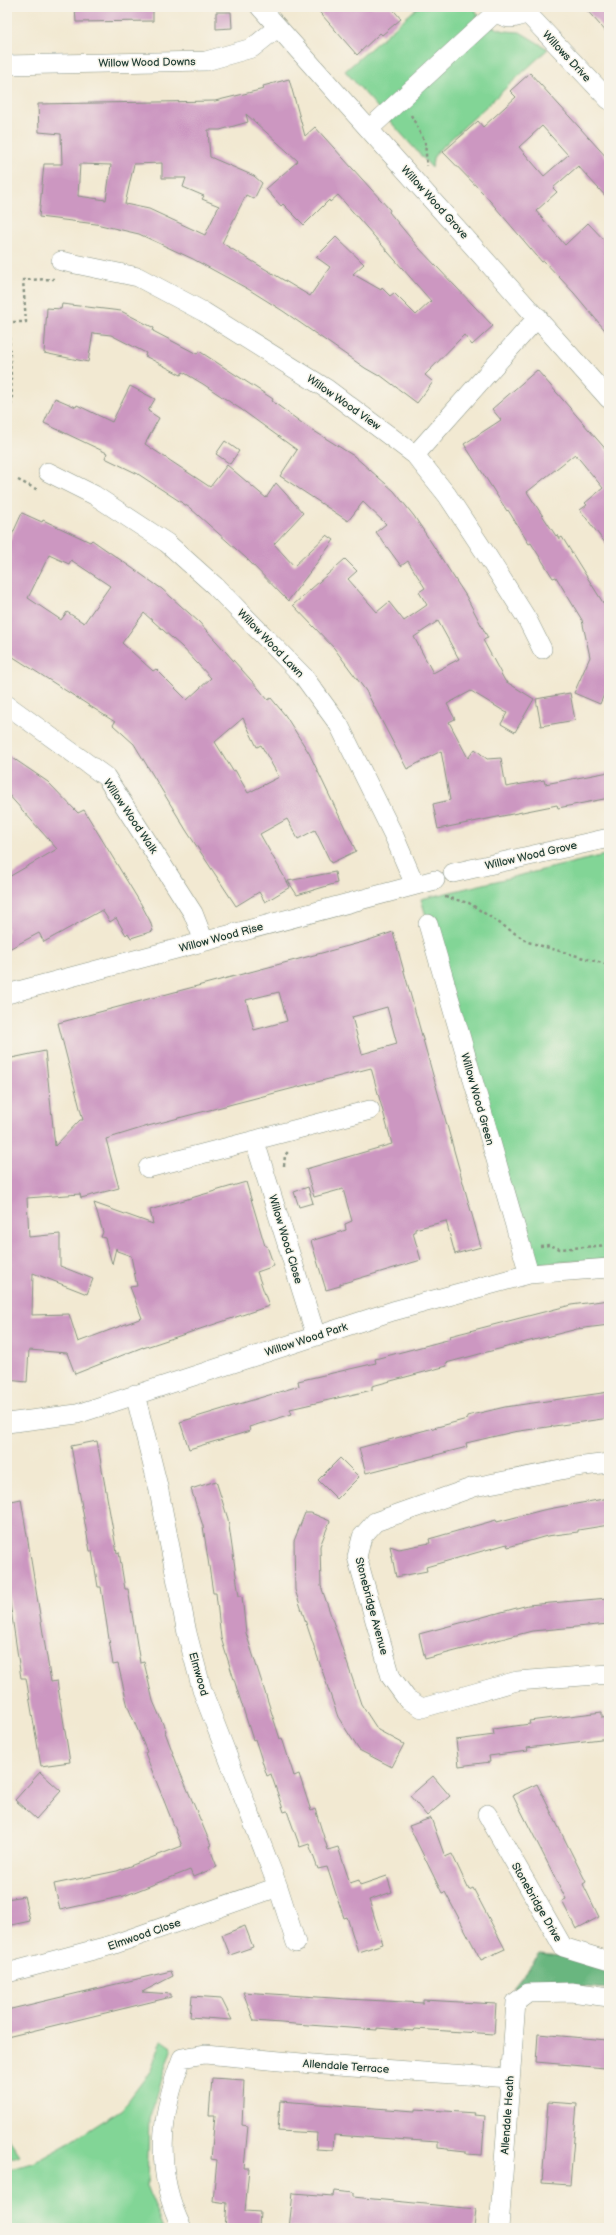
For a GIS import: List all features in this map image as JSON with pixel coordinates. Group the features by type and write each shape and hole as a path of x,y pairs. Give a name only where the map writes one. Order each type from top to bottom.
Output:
{"street":[{"name":"Willow Wood Grove","path":"260,7 370,128 609,399"},
{"path":"370,128 495,9 502,16 514,18 528,10"},
{"name":"Willows Drive","path":"528,10 609,100"},
{"name":"Willow Wood Downs","path":"7,65 206,61 252,48 278,28"},
{"name":"Willow Wood View","path":"61,261 138,277 187,303 294,367 375,423 415,455 447,495 488,557 527,620 542,649"},
{"path":"415,455 538,317"},
{"name":"Willow Wood Lawn","path":"48,472 94,494 167,543 215,586 304,677 339,726 391,829 415,885"},
{"name":"Willow Wood Walk","path":"7,705 106,777 193,912 204,941"},
{"name":"Willow Wood Grove","path":"453,873 609,838"},
{"name":"Willow Wood Rise","path":"7,994 415,885 437,888"},
{"name":"Willow Wood Green","path":"428,924 529,1274"},
{"path":"148,1168 255,1142 370,1110"},
{"name":"Willow Wood Close","path":"255,1142 316,1336"},
{"name":"Willow Wood Park","path":"7,1423 77,1414 393,1311 529,1274 609,1268"},
{"name":"Elmwood","path":"135,1394 158,1486 187,1633 202,1690 278,1887 296,1943"},
{"name":"Stonebridge Avenue","path":"609,1463 576,1467 474,1487 375,1522 362,1536 357,1557 391,1677 407,1699 422,1708 518,1681 609,1674"},
{"name":"Stonebridge Drive","path":"487,1814 563,1947 609,1961"},
{"name":"Elmwood Close","path":"7,1973 112,1945 278,1887"},
{"name":"Allendale Heath","path":"499,2228 516,2002 528,1993 572,1992 609,1997"},
{"name":"Allendale Terrace","path":"182,2228 176,2216 165,2179 162,2139 168,2102 182,2058 205,2054 323,2065 510,2078"}],"path":[{"path":"410,115 425,142 427,167"},
{"path":"8,322 26,322 24,280 58,279 61,261"},
{"path":"7,294 12,399 7,435"},
{"path":"437,888 455,898 469,903 528,942 609,965"},
{"path":"285,1172 283,1160 285,1155 293,1150"},
{"path":"521,1247 550,1245 560,1249 609,1245"}],"green space":[{"path":"418,7 474,7 479,17 490,26 505,31 520,32 548,49 438,151 433,158 432,168 345,71"},
{"path":"609,854 609,1259 529,1264 421,899"},
{"path":"540,1954 609,1961 609,1989 562,1985 513,1988"},
{"path":"162,2040 172,2047 149,2119 147,2188 164,2228 7,2228 7,2170 33,2163 69,2143 122,2109 151,2070"},
{"path":"7,2136 20,2155 7,2160"}],"building":[{"path":"75,7 153,7 153,21 76,22"},
{"path":"315,7 391,7 401,19 382,35 380,33 357,55"},
{"path":"584,7 609,7 609,35"},
{"path":"216,12 231,12 232,28 216,29"},
{"path":"530,73 609,160 609,200 578,166 553,188 557,192 536,211 565,245 588,223 609,245 609,335 574,293 544,261 542,262 484,194 443,152 478,121 483,127 516,97 510,91","holes":["542,126 568,155 544,176 519,147"]},
{"path":"289,79 305,136 315,127 390,210 389,212 418,247 493,326 472,345 464,335 425,375 433,382 417,403 380,375 379,376 365,368 283,311 248,289 193,259 139,234 96,224 39,217 44,164 62,164 61,134 39,132 38,104 215,101 264,89 263,86","holes":["246,114 298,161 266,189 281,206 283,204 304,225 329,200 330,202 338,195 431,301 416,315 394,293 390,296 382,288 381,290 353,274 364,264 336,237 316,257 330,267 310,296 222,243 246,195 254,199 262,183 254,176 210,157 208,130 220,130 248,122","162,163 162,178 186,178 183,187 204,196 202,199 219,206 205,235 149,209 125,204 134,164","80,164 111,165 106,200 78,196"]},
{"path":"62,304 121,311 154,328 153,331 197,354 199,351 273,399 272,401 306,426 354,456 394,491 414,516 466,596 488,638 483,640 505,681 534,699 515,732 501,724 507,713 471,691 447,704 455,719 449,722 468,758 475,749 487,759 501,758 506,787 544,780 545,784 609,772 609,798 558,808 557,805 438,829 433,804 450,800 441,751 407,769 366,691 334,648 293,605 345,559 357,571 348,579 377,612 389,602 404,621 427,605 419,592 425,588 408,561 401,566 376,532 386,524 363,502 348,521 280,476 297,450 203,384 183,372 181,375 145,356 146,353 111,335 93,333 88,362 44,353 47,308 61,309","holes":["438,621 459,659 433,673 414,637"]},
{"path":"537,370 609,453 609,548 580,510 587,505 585,503 603,488 575,454 527,492 556,536 557,535 559,539 562,537 607,609 609,619 609,683 600,704 574,693 590,657 582,620 556,577 553,578 531,543 529,544 464,444 501,420 492,409"},
{"path":"130,386 155,399 148,411 159,418 145,444 210,487 227,465 266,498 276,483 303,513 274,544 294,566 327,535 334,540 288,601 246,558 190,508 138,474 105,458 107,453 44,423 55,398 76,407 77,405 112,422"},
{"path":"225,441 239,451 230,464 216,454"},
{"path":"22,513 42,522 43,520 90,542 92,540 162,589 199,622 268,700 271,698 285,715 309,753 356,851 331,863 315,830 298,839 287,819 260,834 290,887 265,902 259,892 236,906 186,830 134,744 113,725 115,722 7,653 7,546","holes":["49,555 69,564 71,560 110,586 84,623 67,612 61,620 28,598","144,613 182,647 211,678 187,700 156,669 153,671 122,643","243,718 257,747 261,745 279,777 248,793 235,770 233,771 215,742"]},
{"path":"570,693 575,720 541,726 536,699"},
{"path":"7,754 48,782 78,813 84,810 141,904 150,921 153,931 131,938 128,933 126,935 116,918 110,922 102,910 44,942 39,933 7,950 7,878 57,849 7,793"},
{"path":"335,872 337,883 297,895 288,881"},
{"path":"393,932 481,1247 455,1254 446,1221 415,1229 415,1232 413,1233 421,1260 340,1284 340,1286 326,1290 311,1241 346,1230 345,1224 352,1221 343,1189 314,1197 306,1169 392,1144 371,1068 148,1126 106,1139 119,1188 81,1198 80,1194 27,1198 29,1237 60,1234 60,1266 93,1279 87,1294 33,1273 32,1315 69,1314 78,1342 142,1318 130,1287 137,1286 131,1256 117,1251 116,1248 112,1264 105,1238 101,1237 103,1232 94,1203 153,1224 150,1210 246,1182 265,1246 267,1246 274,1266 257,1272 269,1306 143,1347 75,1374 67,1353 29,1350 27,1382 7,1380 7,1059 45,1051 55,1146 80,1120 83,1120 58,1023 363,942","holes":["279,992 287,1021 254,1030 246,1000","387,1007 397,1044 362,1054 352,1017"]},
{"path":"308,1187 313,1203 299,1207 294,1192"},
{"path":"609,1300 609,1325 577,1329 487,1352 446,1363 447,1366 372,1386 372,1390 290,1409 292,1414 249,1427 250,1431 189,1449 180,1422 299,1386 298,1381 376,1363 375,1359 451,1339 450,1336 571,1305"},
{"path":"609,1392 609,1418 513,1432 466,1443 467,1447 366,1473 359,1448 467,1419 467,1416 505,1407"},
{"path":"97,1441 117,1553 119,1552 125,1589 128,1589 140,1663 144,1662 153,1701 166,1731 165,1732 180,1772 211,1845 209,1846 217,1867 193,1877 190,1870 124,1896 60,1910 54,1884 117,1871 182,1846 145,1753 147,1752 128,1707 118,1664 113,1665 101,1587 98,1587 92,1551 90,1551 71,1446"},
{"path":"340,1458 359,1477 337,1499 318,1480"},
{"path":"216,1481 228,1519 239,1596 242,1596 246,1633 280,1739 282,1738 294,1776 299,1774 311,1811 315,1809 328,1850 338,1847 350,1883 359,1880 360,1885 387,1876 392,1892 369,1900 383,1944 358,1952 347,1917 344,1918 327,1867 318,1869 309,1844 300,1847 287,1811 284,1812 271,1774 267,1776 255,1739 253,1740 221,1638 216,1593 213,1593 203,1526 191,1489"},
{"path":"609,1498 609,1525 578,1530 578,1532 547,1536 508,1547 507,1544 426,1567 427,1571 396,1577 390,1546 399,1549 430,1543 429,1539 496,1520 497,1522 543,1510"},
{"path":"21,1499 51,1682 57,1681 70,1762 41,1766 26,1678 21,1678 7,1582 7,1502"},
{"path":"305,1513 311,1513 330,1521 320,1546 321,1586 361,1704 378,1730 404,1744 392,1767 359,1750 338,1717 328,1688 295,1590 294,1541"},
{"path":"608,1598 609,1624 532,1631 425,1659 419,1634 528,1605"},
{"path":"602,1712 602,1718 609,1717 609,1738 527,1748 528,1751 489,1756 490,1762 459,1766 456,1740 494,1735 493,1729 530,1724 529,1721"},
{"path":"40,1772 61,1791 36,1819 15,1800"},
{"path":"433,1776 450,1796 427,1816 410,1796"},
{"path":"537,1784 586,1882 583,1884 599,1917 576,1929 562,1901 566,1899 513,1795"},
{"path":"431,1818 445,1857 452,1854 469,1890 473,1888 505,1949 481,1960 445,1892 442,1893 409,1826"},
{"path":"24,1896 30,1921 7,1926 7,1899"},
{"path":"245,1926 253,1947 230,1955 222,1935"},
{"path":"171,1971 173,1976 142,1992 171,1994 171,1997 7,2037 7,2010"},
{"path":"243,1992 423,2003 423,2000 496,2004 494,2034 415,2029 414,2031 377,2028 377,2030 254,2021"},
{"path":"192,1996 221,1998 232,2020 190,2017"},
{"path":"538,2034 607,2040 605,2068 536,2062"},
{"path":"212,2078 244,2080 242,2125 248,2126 244,2168 249,2168 245,2211 260,2212 259,2228 225,2228 227,2203 213,2201 217,2160 211,2159 215,2115 209,2115"},
{"path":"280,2101 415,2111 415,2109 475,2113 474,2115 485,2116 482,2155 466,2154 466,2151 438,2148 438,2142 334,2135 333,2150 316,2149 317,2133 278,2131"},
{"path":"548,2102 577,2104 570,2185 542,2183"},
{"path":"334,2191 353,2193 353,2197 476,2209 474,2228 289,2228 293,2193 333,2196"}]}
